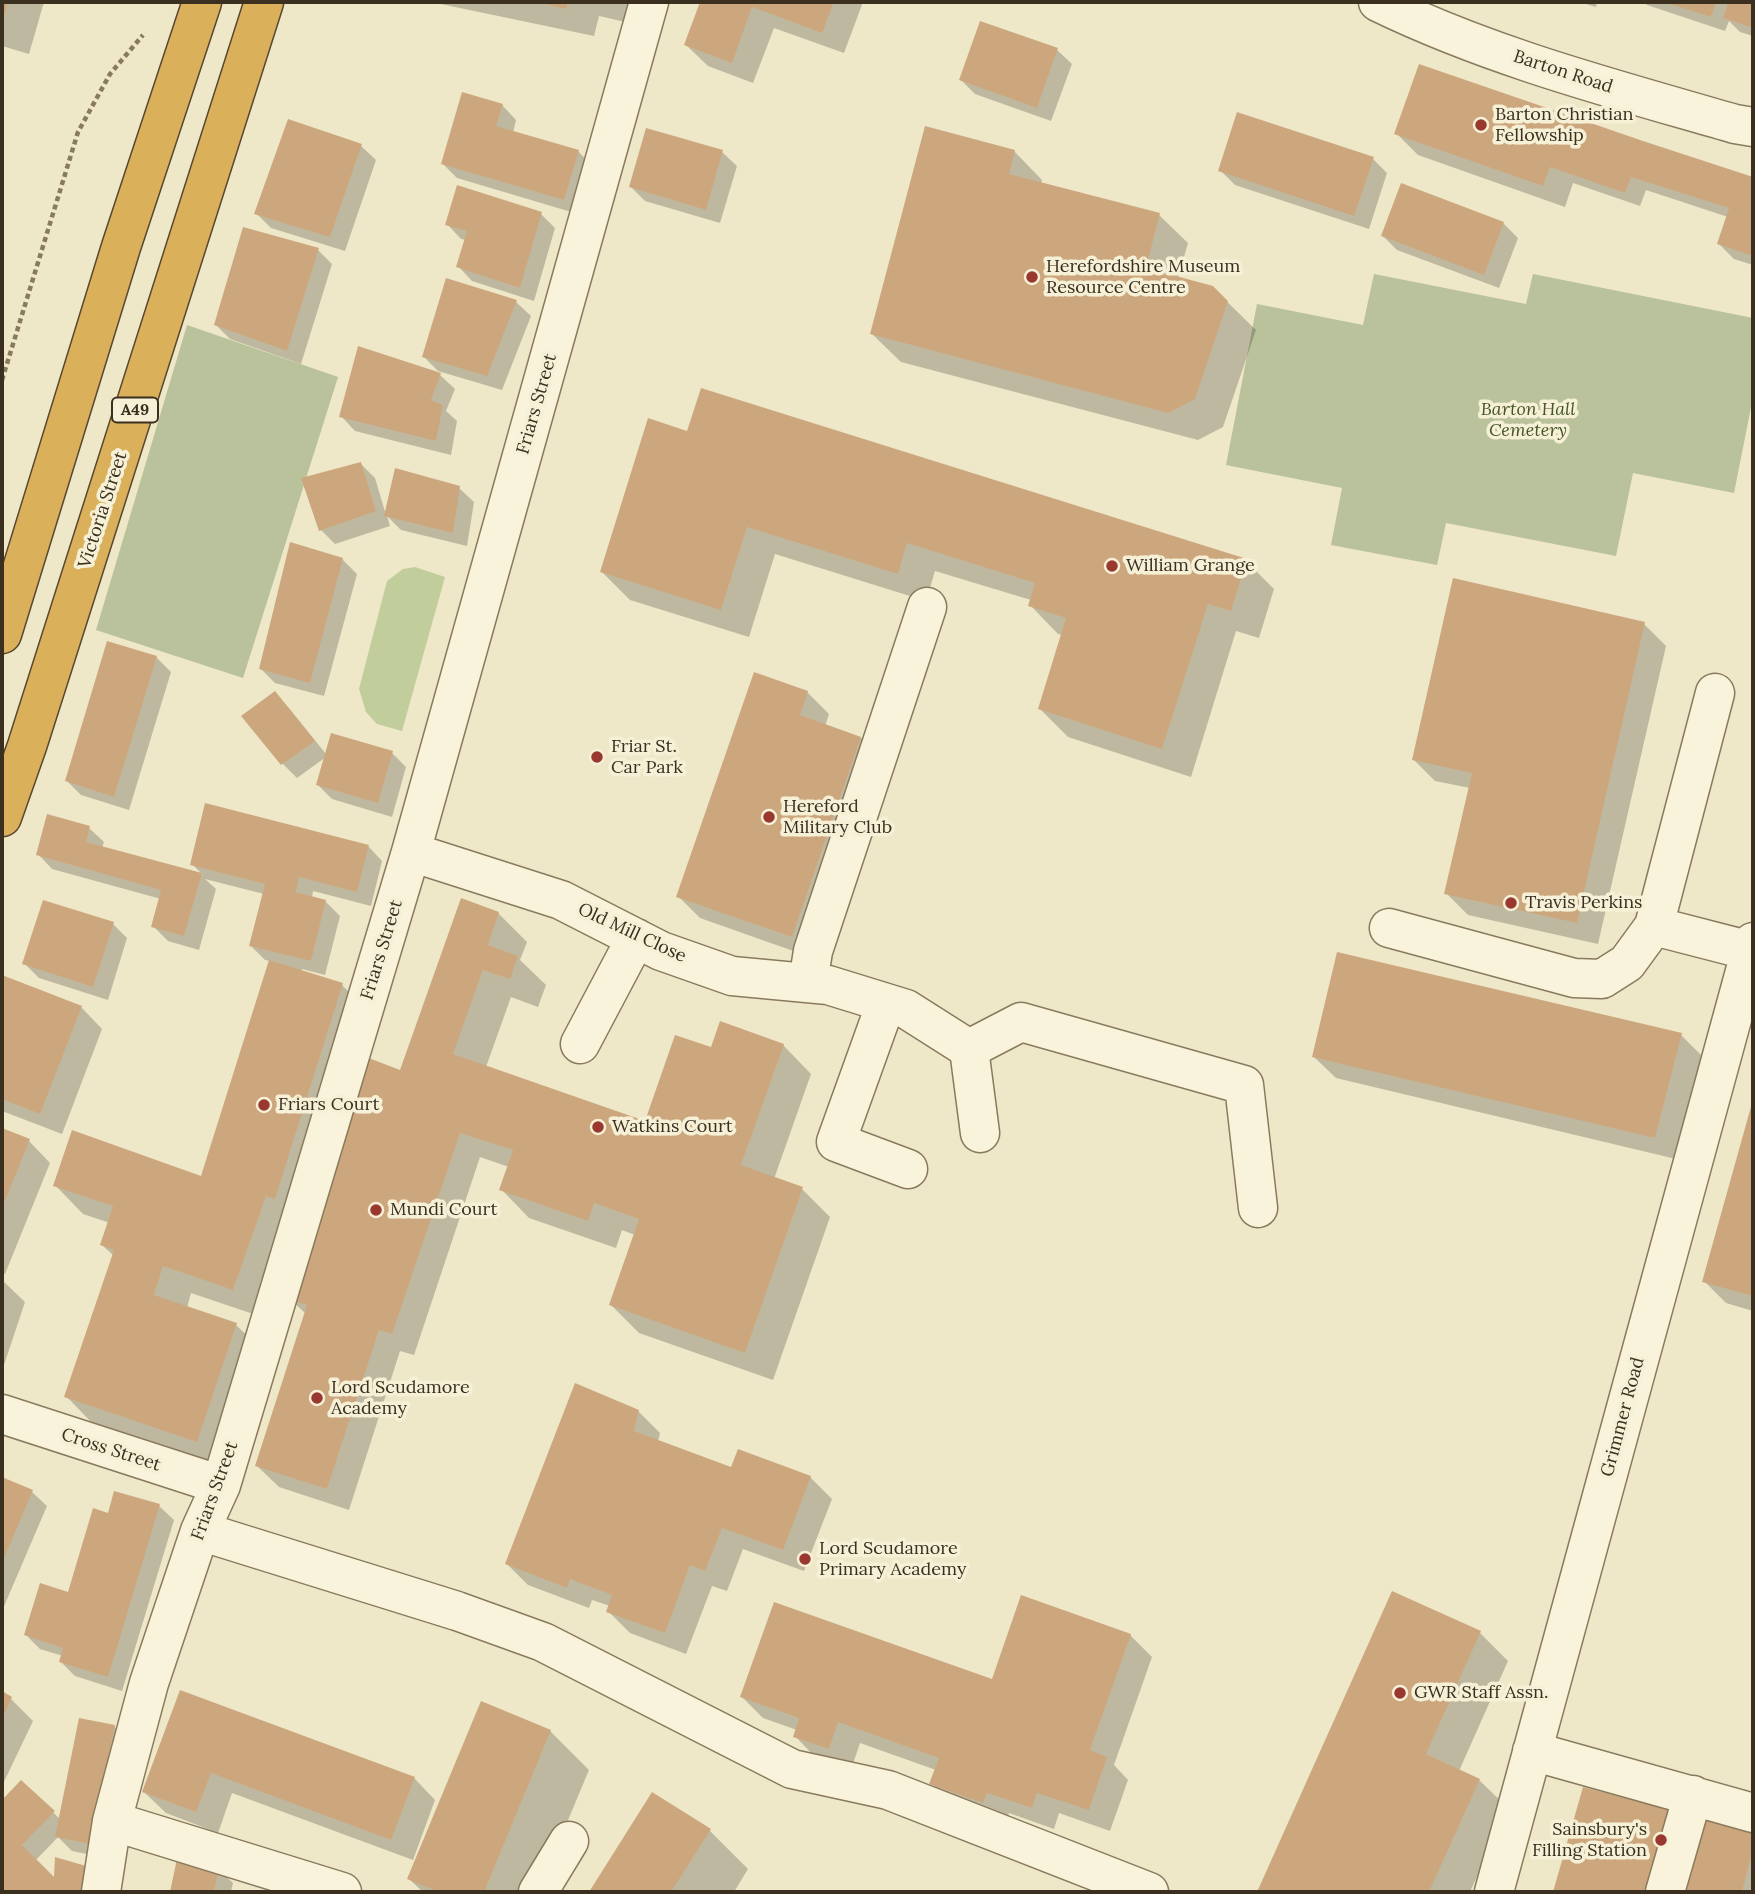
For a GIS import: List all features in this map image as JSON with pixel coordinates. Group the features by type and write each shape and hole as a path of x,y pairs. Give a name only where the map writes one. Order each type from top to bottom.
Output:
{"highway":[{"path":"2,634 121,247 202,2"},
{"name":"Victoria Street","path":"2,817 36,719 264,2"}],"street":[{"name":"Friars Street","path":"101,1892 112,1821 149,1683 200,1531 221,1485 411,852 649,2"},
{"name":"Barton Road","path":"1378,2 1423,24 1556,72 1753,127"},
{"path":"808,983 813,951 927,607"},
{"path":"1389,928 1574,978 1602,979 1627,963 1654,926 1715,693"},
{"name":"Old Mill Close","path":"411,852 561,900 661,951 732,976 828,985 906,1009 969,1049"},
{"path":"1654,926 1752,946"},
{"path":"580,1044 636,938"},
{"name":"Grimmer Road","path":"1494,1892 1752,946"},
{"path":"886,1003 836,1142 908,1169"},
{"path":"981,1133 969,1049 1021,1022 1244,1085 1258,1208"},
{"name":"Cross Street","path":"2,1414 221,1485"},
{"path":"200,1531 457,1611 543,1642 792,1769 888,1790 1149,1892"},
{"path":"1532,1751 1753,1812"},
{"path":"1665,1892 1693,1795"},
{"path":"112,1821 342,1892"},
{"path":"538,1892 569,1841"}],"path":[{"path":"2,380 78,132 110,74 145,33"}],"green space":[{"name":"Barton Hall Cemetery","path":"1374,274 1526,304 1533,274 1753,318 1753,397 1734,493 1633,473 1616,556 1446,523 1437,565 1331,545 1342,488 1226,465 1257,304 1363,325"},
{"path":"187,325 338,377 243,678 96,630"},
{"path":"415,567 445,577 402,731 377,724 366,712 359,689 387,581 403,569"}],"building":[{"path":"2,2 8,2 3,21 2,21"},
{"path":"537,2 568,2 566,9"},
{"path":"700,2 834,2 822,33 752,7 732,63 684,45"},
{"path":"1664,2 1716,2 1711,17"},
{"path":"1728,2 1753,2 1753,28 1723,18"},
{"path":"980,21 1058,48 1037,108 959,80"},
{"path":"1419,64 1753,177 1753,256 1717,244 1729,208 1631,177 1625,193 1550,167 1543,186 1394,134"},
{"path":"462,92 503,104 496,126 579,150 564,200 441,164"},
{"path":"1237,112 1374,157 1354,216 1218,171"},
{"path":"288,119 362,144 330,237 254,214"},
{"name":"Herefordshire Museum Resource Centre","path":"925,126 1015,150 1009,174 1160,213 1146,268 1213,286 1228,301 1195,399 1168,413 870,334"},
{"path":"646,128 723,150 706,210 629,187"},
{"path":"1401,183 1504,222 1484,275 1381,236"},
{"path":"457,185 542,212 520,288 456,267 467,231 445,225"},
{"path":"243,227 319,248 287,351 214,325"},
{"path":"446,278 517,300 487,376 422,357"},
{"path":"358,346 441,373 431,400 443,405 436,441 339,417"},
{"name":"William Grange","path":"701,388 1247,559 1231,611 1208,604 1162,749 1038,709 1066,618 1028,606 1035,583 907,543 898,574 747,527 721,610 600,572 648,418 687,431"},
{"path":"361,462 376,511 319,531 301,478"},
{"path":"395,468 460,486 453,533 384,516"},
{"path":"290,542 343,558 310,683 259,669"},
{"path":"1453,578 1645,622 1577,923 1444,894 1472,773 1412,760"},
{"path":"107,641 157,656 114,797 65,781"},
{"name":"Hereford Military Club","path":"754,672 808,691 800,715 861,737 792,937 676,897"},
{"path":"275,691 315,741 281,765 241,716"},
{"path":"331,733 393,751 378,803 316,785"},
{"path":"205,803 369,845 357,892 299,877 296,892 326,900 311,961 249,946 265,884 190,865"},
{"path":"47,814 90,826 86,842 202,873 184,936 151,927 161,890 36,855"},
{"name":"Watkins Court","path":"461,898 499,912 488,945 518,956 510,979 483,970 453,1054 645,1121 675,1035 711,1047 720,1021 784,1044 741,1165 803,1187 745,1353 609,1305 639,1219 594,1203 588,1221 499,1190 513,1150 460,1133 392,1334 379,1330 327,1489 255,1466 307,1305 288,1299 366,1057 400,1070"},
{"path":"43,900 114,922 93,987 22,964"},
{"path":"1337,952 1682,1033 1655,1138 1312,1057"},
{"path":"269,960 343,983 275,1199 266,1196 233,1290 163,1266 154,1295 237,1323 197,1442 64,1397 114,1250 100,1245 113,1206 53,1186 72,1130 201,1176"},
{"path":"2,975 82,1006 40,1114 2,1099"},
{"path":"1753,1103 1753,1296 1702,1282"},
{"path":"2,1128 30,1139 2,1208"},
{"path":"575,1383 639,1410 634,1431 731,1467 738,1449 811,1476 783,1550 722,1528 705,1571 690,1565 665,1633 606,1612 612,1595 570,1579 567,1588 505,1564"},
{"path":"2,1477 33,1490 2,1563"},
{"path":"114,1491 160,1504 108,1677 59,1662 63,1648 24,1635 40,1583 68,1592 93,1508 108,1513"},
{"name":"GWR Staff Assn.","path":"1392,1591 1481,1631 1426,1754 1480,1779 1429,1892 1257,1892"},
{"path":"1021,1595 1131,1634 1090,1750 1107,1757 1089,1810 1037,1793 1032,1808 987,1793 983,1803 929,1784 939,1758 838,1722 829,1749 793,1737 799,1718 740,1697 774,1602 992,1679"},
{"path":"180,1690 415,1777 391,1840 211,1773 196,1812 142,1792"},
{"path":"2,1691 12,1697 2,1719"},
{"path":"481,1701 551,1730 484,1892 439,1892 407,1879"},
{"path":"79,1718 115,1725 91,1844 55,1837"},
{"path":"21,1780 55,1811 22,1845 54,1877 55,1857 86,1866 81,1892 2,1892 2,1800"},
{"name":"Sainsbury's Filling Station","path":"1583,1787 1753,1831 1753,1849 1742,1892 1553,1892"},
{"path":"652,1792 711,1829 671,1892 589,1892"},
{"path":"178,1854 219,1867 214,1892 170,1892"}],"place":[{"name":"Barton Christian Fellowship","path":"1481,125"},
{"name":"Herefordshire Museum Resource Centre","path":"1032,277"},
{"name":"William Grange","path":"1112,566"},
{"name":"Friar St. Car Park","path":"597,757"},
{"name":"Hereford Military Club","path":"769,817"},
{"name":"Travis Perkins","path":"1511,903"},
{"name":"Friars Court","path":"264,1105"},
{"name":"Watkins Court","path":"598,1127"},
{"name":"Mundi Court","path":"376,1210"},
{"name":"Lord Scudamore Academy","path":"317,1398"},
{"name":"Lord Scudamore Primary Academy","path":"805,1559"},
{"name":"GWR Staff Assn.","path":"1400,1693"},
{"name":"Sainsbury's Filling Station","path":"1661,1840"}]}
